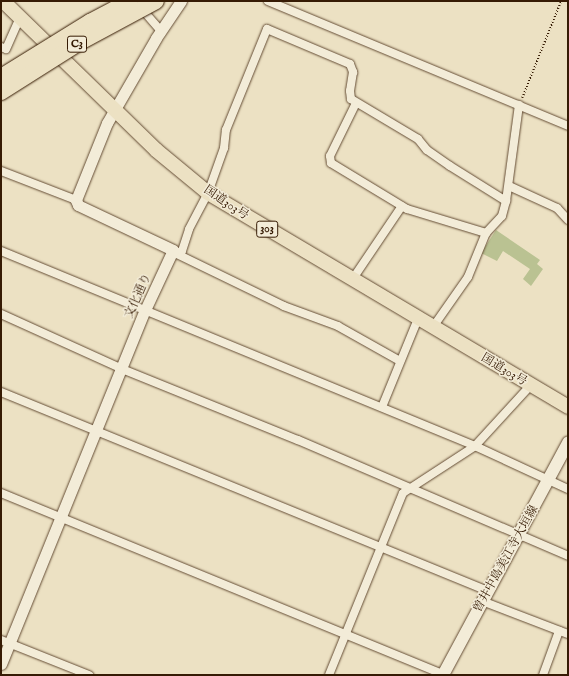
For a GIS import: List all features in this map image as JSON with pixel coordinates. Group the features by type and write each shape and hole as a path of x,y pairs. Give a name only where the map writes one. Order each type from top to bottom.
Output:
{"highway":[{"name":"国道303号","path":"3,1 156,150 208,193 530,386 568,407"},
{"name":"C3","path":"1,77 90,22 130,1"},
{"name":"C3","path":"1,92 80,42 156,1"}],"main road":[{"name":"曽井中島美江寺大垣線","path":"444,675 485,596 550,480 568,443"}],"street":[{"path":"137,1 146,17 161,31"},
{"path":"1,172 76,200 107,123 161,31 181,1"},
{"path":"268,1 568,126"},
{"path":"1,47 6,49 20,18"},
{"path":"400,361 338,326 284,306 175,253 182,251 188,229 208,193 224,148 226,130 267,29 350,64 353,72 350,91 352,99 356,103 418,139 427,150 444,162 506,201"},
{"path":"356,103 330,156 330,163 402,206 486,234"},
{"path":"433,327 468,278 486,234 502,216 506,201 519,105"},
{"path":"508,186 557,208 568,220"},
{"name":"文化通り","path":"1,664 5,642 61,518 145,310 173,250 78,205 76,200"},
{"path":"352,280 402,206"},
{"path":"1,251 475,446 568,489"},
{"path":"1,314 122,369 519,534 568,556"},
{"path":"382,407 418,319"},
{"path":"329,675 347,635 403,493 475,446 530,386"},
{"path":"1,392 382,548 568,634"},
{"path":"1,493 444,675"},
{"path":"543,675 559,631"},
{"path":"5,642 89,675"}],"path":[{"path":"519,105 561,1"}],"green space":[{"path":"496,230 540,260 537,264 543,269 531,286 523,279 530,269 503,251 497,261 481,253"}]}
